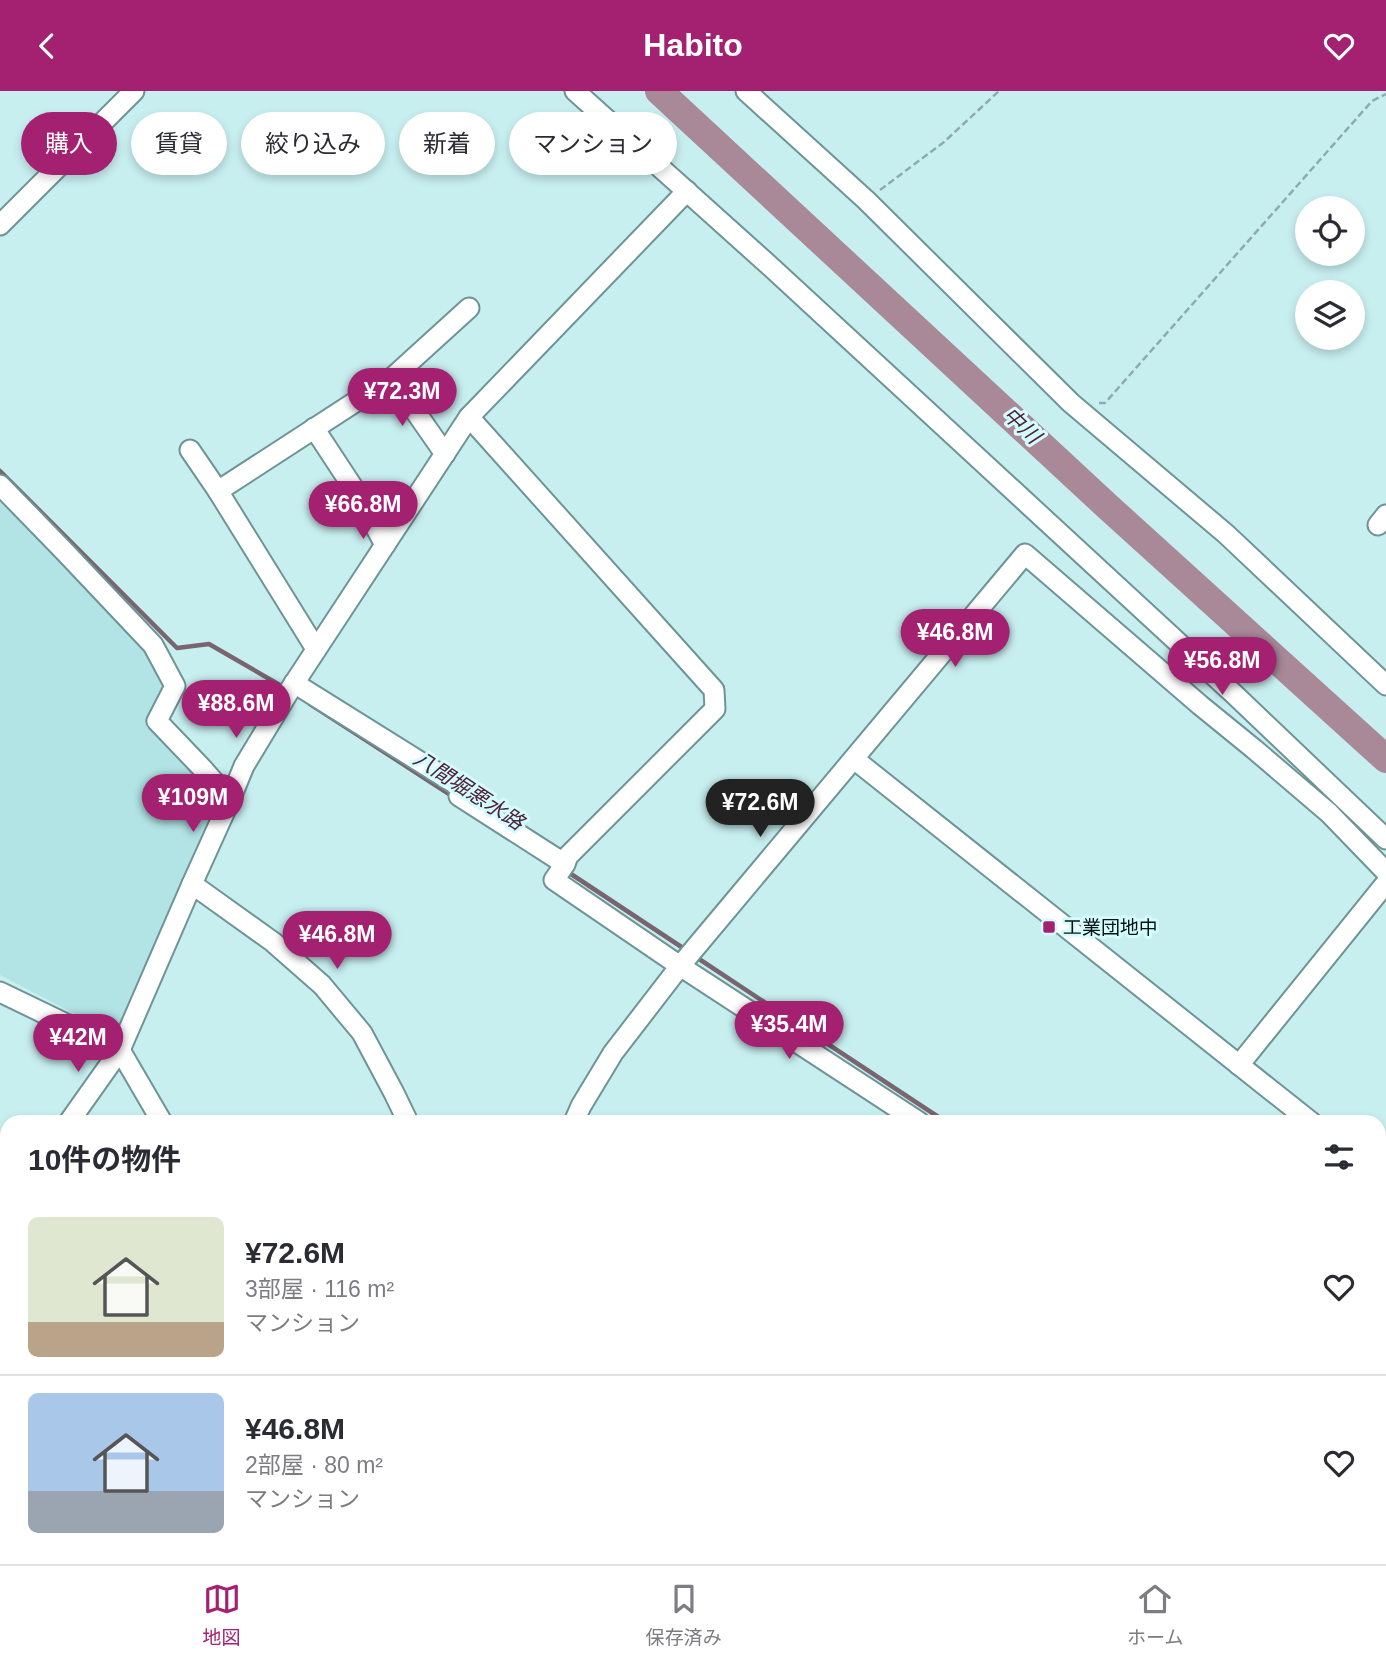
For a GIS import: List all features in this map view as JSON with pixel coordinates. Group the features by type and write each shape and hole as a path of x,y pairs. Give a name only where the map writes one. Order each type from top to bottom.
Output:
{"street":[{"path":"0,225 134,91"},
{"path":"575,91 1235,695 1386,839"},
{"path":"746,91 866,200 1071,403 1226,534 1386,685"},
{"path":"74,1115 120,1050 244,766 316,649 469,417 687,191"},
{"path":"218,491 392,378 469,308"},
{"path":"392,378 445,454"},
{"path":"469,417 714,690 715,709 568,856 554,880 682,964 892,1115"},
{"path":"314,428 360,498 385,545"},
{"path":"190,450 316,649"},
{"path":"0,485 153,645 175,686 157,721 230,800"},
{"path":"577,1115 613,1053 697,945 1025,554 1329,813 1386,872"},
{"path":"290,690 462,788 459,796 561,869"},
{"path":"854,759 1302,1115"},
{"path":"1239,1065 1386,883"},
{"path":"192,884 273,942 322,985 362,1033 405,1115"},
{"path":"0,992 120,1050 158,1115"}],"path":[{"path":"866,200 944,142 999,91"},
{"path":"1071,403 1105,403 1372,101 1386,95"}],"shaded area":[{"path":"0,494 151,651 164,676 164,697 146,726 216,789 219,798 122,1030 110,1032 0,975"}],"waterway":[{"name":"中川","path":"659,91 1107,506 1386,759"},
{"name":"八間堀悪水路","path":"0,471 177,648 209,644 285,688"},
{"name":"八間堀悪水路","path":"310,704 452,796"},
{"name":"八間堀悪水路","path":"568,872 686,950"},
{"name":"八間堀悪水路","path":"696,957 935,1115"}],"place":[{"name":"工業団地中","path":"1049,927"}]}
